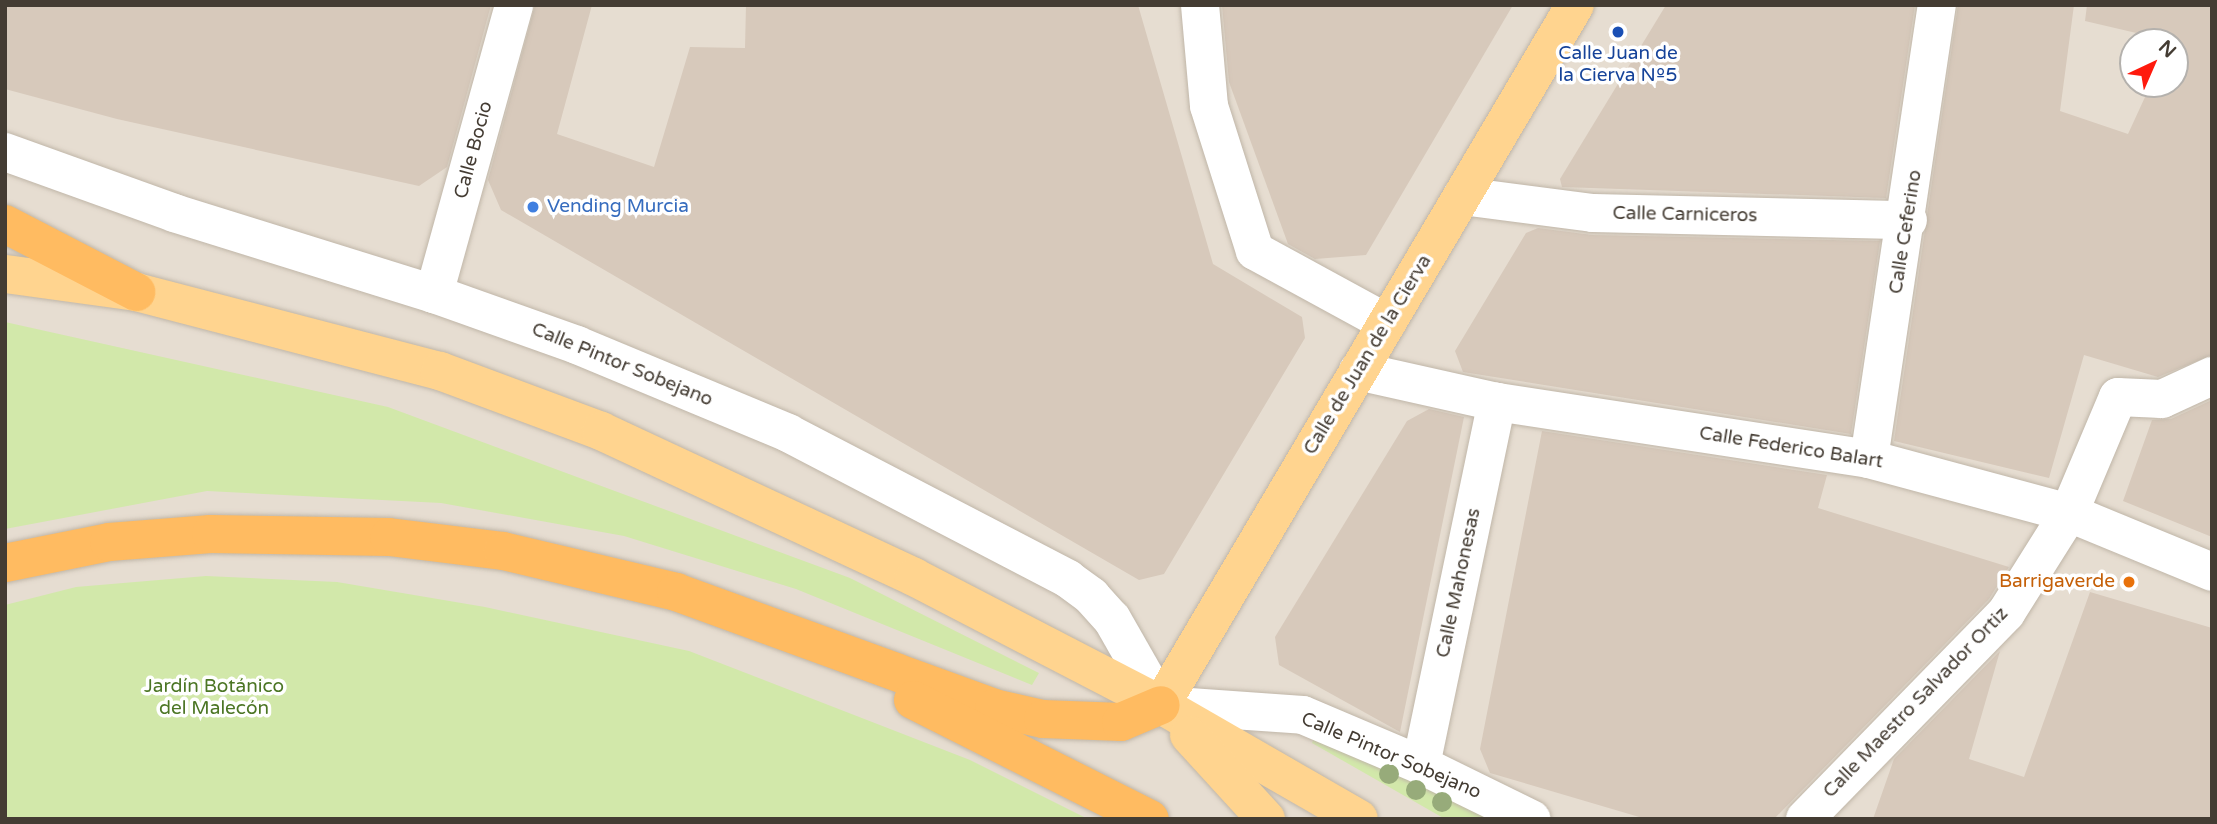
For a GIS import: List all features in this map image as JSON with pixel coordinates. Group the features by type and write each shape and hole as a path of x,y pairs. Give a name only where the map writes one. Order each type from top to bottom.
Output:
{"highway":[{"path":"5,224 136,292"},
{"path":"5,563 109,542 211,534 389,537 503,551 676,592 994,708 1043,719 1121,722 1161,705"},
{"path":"676,592 891,689 1150,819"}],"main road":[{"name":"Calle de Juan de la Cierva","path":"1161,705 1575,5"},
{"path":"5,274 136,292 440,371 601,431 902,571 1161,705 1359,819"},
{"name":"Calle Pintor Sobejano","path":"1161,705 1266,819"}],"street":[{"name":"Calle Bocio","path":"434,294 514,5"},
{"path":"1200,5 1209,106 1255,251 1387,323"},
{"name":"Calle Ceferino","path":"1869,459 1908,220 1937,5"},
{"name":"Calle Pintor Sobejano","path":"5,152 174,213 434,294 577,345 788,433 1068,579 1112,619 1161,705 1303,715 1421,765 1531,819"},
{"name":"Calle Carniceros","path":"1462,196 1593,213 1908,220"},
{"name":"Calle Federico Balart","path":"1358,371 1497,401 1869,459 2070,513 2212,572"},
{"name":"Calle Maestro Salvador Ortiz","path":"1805,819 2006,613 2070,513 2118,397 2162,399 2212,376"},
{"name":"Calle Mahonesas","path":"1421,765 1497,401"}],"shaded area":[{"path":"5,5 2212,5 2212,819 5,819"}],"green space":[{"path":"5,322 388,407 850,578 1039,673 1032,685 796,589 624,536 441,503 207,491 5,529"},
{"name":"Jardín Botánico del Malecón","path":"206,576 337,582 485,607 689,651 970,760 1088,819 5,819 5,605 76,587"},
{"path":"1316,732 1501,819 1445,819 1312,743"}],"building":[{"path":"5,5 491,5 447,167 419,186 117,119 5,89"},
{"path":"535,5 592,5 557,134 654,167 690,47 745,48 746,5 1138,5 1213,264 1302,317 1305,338 1164,574 1139,580 501,210 488,180"},
{"path":"1222,5 1513,5 1366,255 1315,259 1288,244 1229,82"},
{"path":"1666,5 1915,5 1886,198 1562,187 1560,179"},
{"path":"1958,5 2074,5 2060,111 2128,134 2145,98 2189,98 2189,28 2119,29 2085,21 2087,5 2212,5 2212,355 2158,377 2084,355 2049,478 1894,441"},
{"path":"1538,228 1592,235 1880,241 1851,434 1463,372 1455,351 1526,233"},
{"path":"2212,400 2212,537 2123,501 2152,420 2171,419"},
{"path":"1429,409 1464,417 1400,732 1279,665 1275,637 1407,421"},
{"path":"1542,431 1827,475 1818,508 2009,567 1989,599 1774,819 1646,819 1490,773 1480,749"},
{"path":"2090,592 2212,628 2212,819 1873,819 1894,759 2000,651 1969,759 2024,777"}],"place":[{"name":"Calle Juan de la Cierva Nº5","path":"1618,32"},
{"name":"Vending Murcia","path":"533,207"},
{"name":"Barrigaverde","path":"2129,582"}]}
